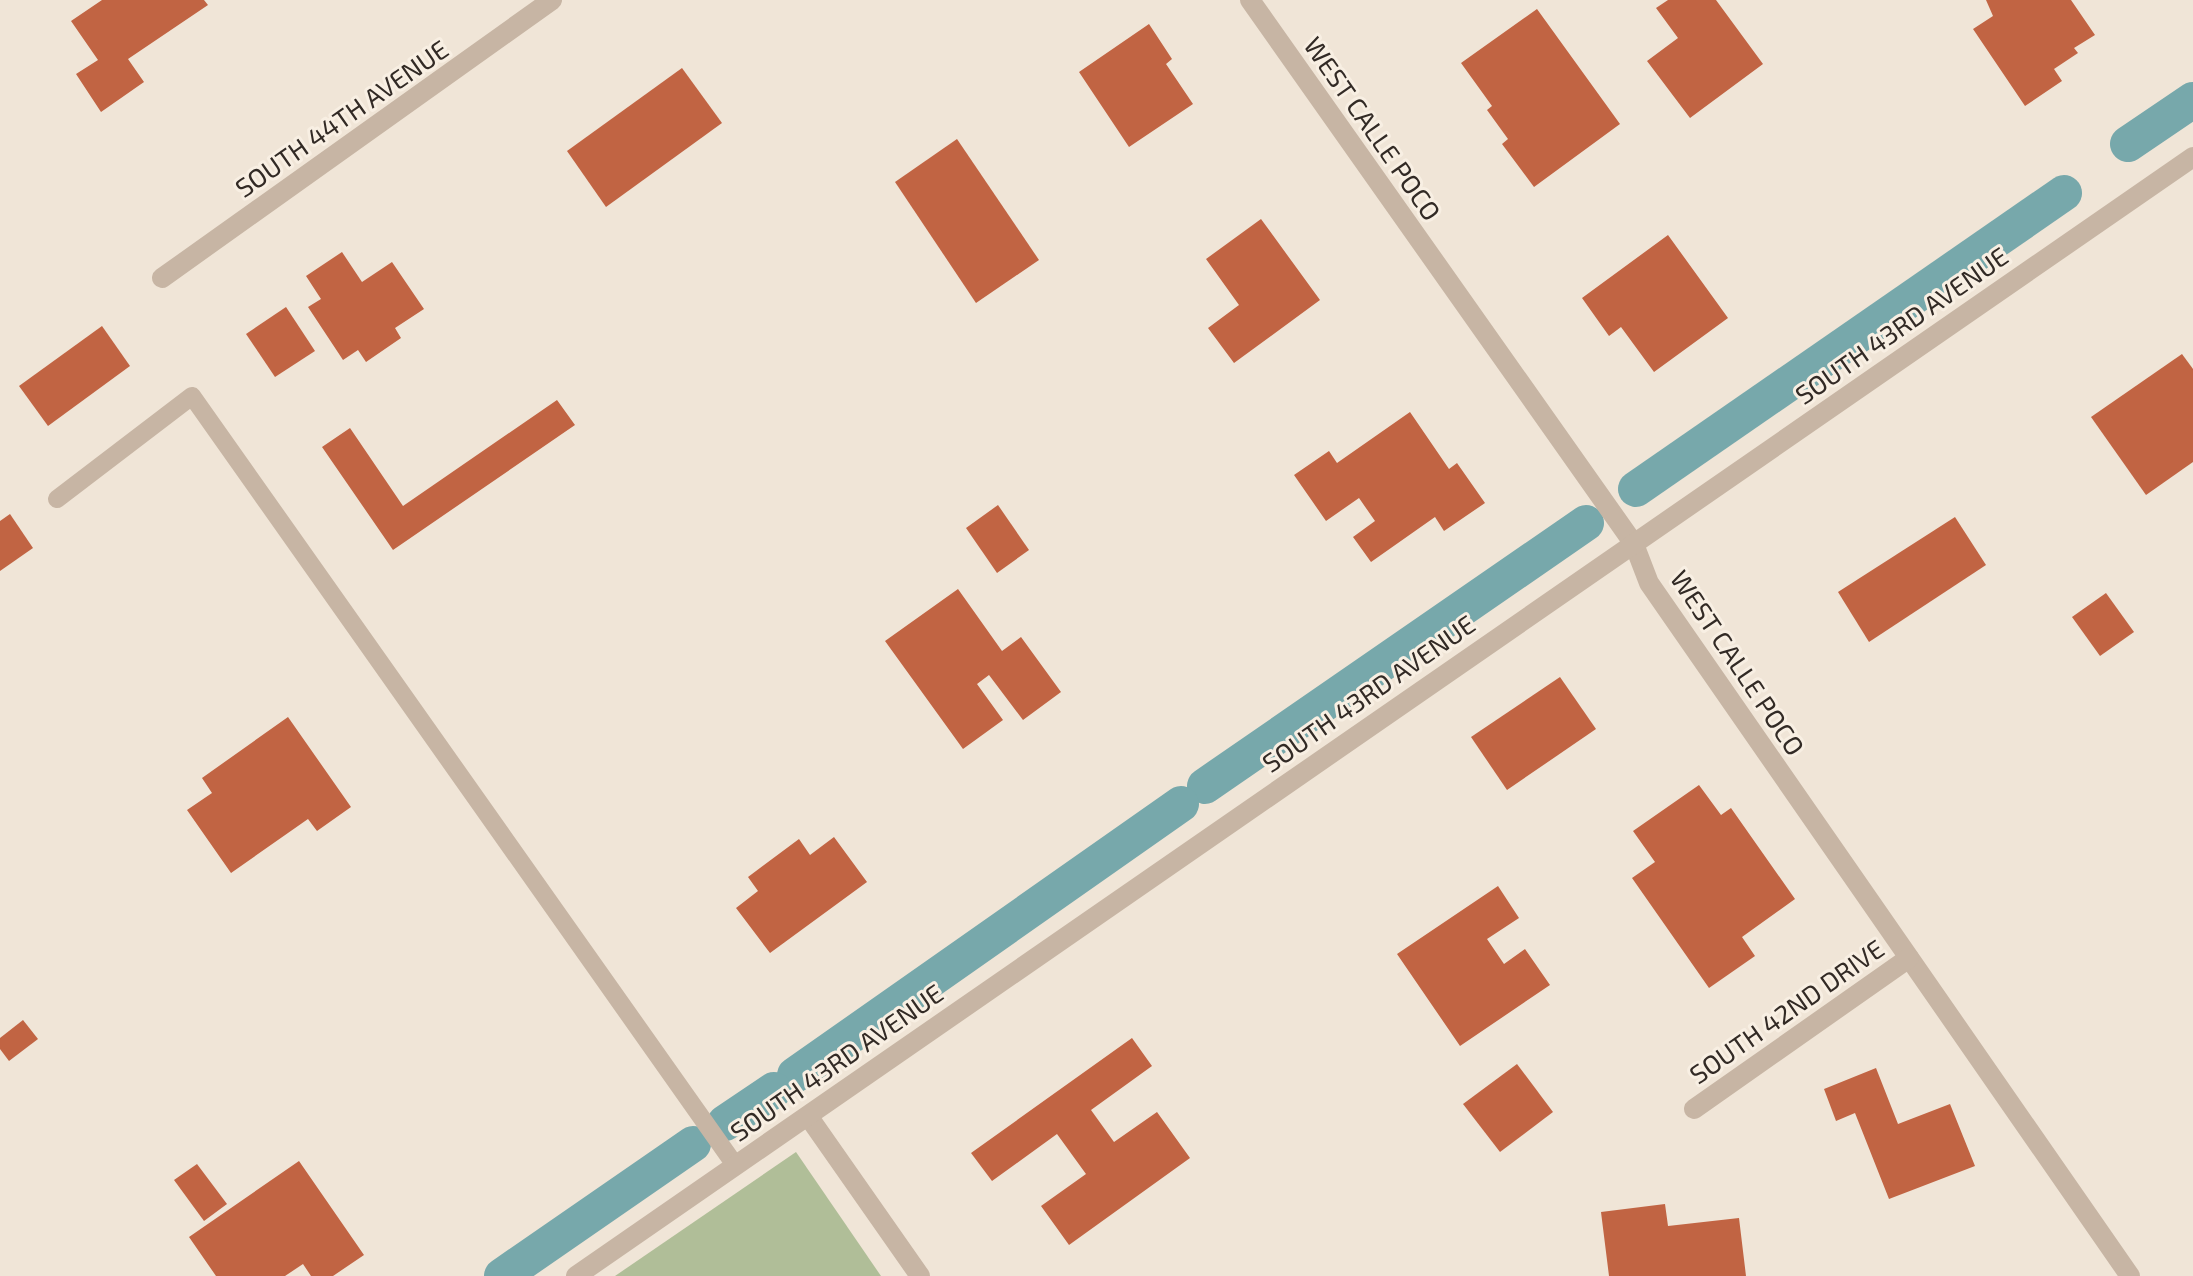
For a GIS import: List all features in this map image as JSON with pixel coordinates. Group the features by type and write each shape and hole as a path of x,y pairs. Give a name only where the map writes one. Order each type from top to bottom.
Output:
{"street":[{"name":"SOUTH 44TH AVENUE","path":"162,278 552,0"},
{"name":"WEST CALLE POCO","path":"1250,0 1634,544 1649,583 2130,1276"},
{"name":"SOUTH 43RD AVENUE","path":"576,1276 1419,689 2193,157"},
{"name":"SOUTH 42ND DRIVE","path":"1694,1109 1909,958"},
{"path":"808,1116 920,1276"}],"lane":[{"path":"57,499 192,396 735,1165"}],"green space":[{"path":"796,1152 881,1276 615,1276"}],"building":[{"path":"102,0 204,0 208,5 128,59 144,82 101,112 76,74 98,60 71,21"},
{"path":"1668,0 1716,0 1763,64 1690,118 1647,61 1678,38 1656,8"},
{"path":"1986,0 2071,0 2095,35 2074,48 2078,53 2054,69 2062,81 2025,106 1973,29 1993,16"},
{"path":"1537,9 1620,124 1534,187 1502,144 1508,139 1487,110 1492,106 1461,63"},
{"path":"1149,24 1172,59 1166,64 1193,104 1129,147 1079,72"},
{"path":"682,68 722,123 606,207 567,151"},
{"path":"957,139 1039,260 976,303 895,182"},
{"path":"1261,219 1320,300 1234,363 1208,328 1239,305 1206,259"},
{"path":"1668,235 1728,318 1654,372 1621,327 1609,336 1582,298"},
{"path":"342,252 362,282 392,262 424,309 395,328 401,338 366,362 358,350 343,360 308,307 321,299 306,276"},
{"path":"286,307 315,351 275,377 246,334"},
{"path":"102,326 130,366 48,426 19,386"},
{"path":"2182,354 2193,369 2193,462 2146,495 2091,417"},
{"path":"557,400 575,425 393,550 322,447 350,428 403,506"},
{"path":"1410,412 1449,469 1457,463 1485,503 1444,531 1435,517 1371,562 1353,537 1375,521 1359,498 1326,521 1294,475 1329,451 1337,463"},
{"path":"998,505 1029,550 997,573 966,528"},
{"path":"10,514 33,548 0,571 0,521"},
{"path":"1955,517 1986,565 1869,642 1838,592"},
{"path":"958,589 1002,651 1021,637 1061,692 1023,720 989,675 977,684 1003,720 963,749 885,641"},
{"path":"2106,593 2134,632 2100,656 2072,617"},
{"path":"1560,677 1596,729 1507,790 1471,737"},
{"path":"288,717 351,807 317,831 308,819 231,873 187,810 212,793 202,778"},
{"path":"1699,785 1721,815 1731,808 1795,899 1742,937 1755,956 1709,988 1632,878 1655,862 1633,831"},
{"path":"834,837 867,882 770,953 736,908 758,891 748,877 799,839 810,855"},
{"path":"1498,886 1519,918 1487,939 1504,964 1525,949 1550,985 1460,1046 1397,954"},
{"path":"23,1020 38,1039 9,1061 0,1049 0,1038"},
{"path":"1132,1038 1152,1066 1091,1110 1114,1142 1157,1112 1190,1158 1069,1245 1041,1206 1086,1174 1057,1134 992,1181 971,1153"},
{"path":"1517,1064 1553,1112 1500,1152 1463,1104"},
{"path":"1876,1068 1898,1124 1950,1104 1975,1166 1889,1199 1855,1113 1836,1121 1824,1089"},
{"path":"299,1161 364,1255 333,1276 311,1276 303,1264 285,1276 216,1276 189,1237"},
{"path":"197,1164 227,1204 204,1221 174,1180"},
{"path":"1665,1204 1668,1226 1739,1218 1746,1276 1609,1276 1601,1212"}],"waterway":[{"path":"2128,144 2193,100"},
{"path":"1636,489 2064,193"},
{"path":"1205,786 1586,523"},
{"path":"795,1075 1181,804"},
{"path":"725,1123 774,1090"},
{"path":"502,1276 693,1144"}]}
